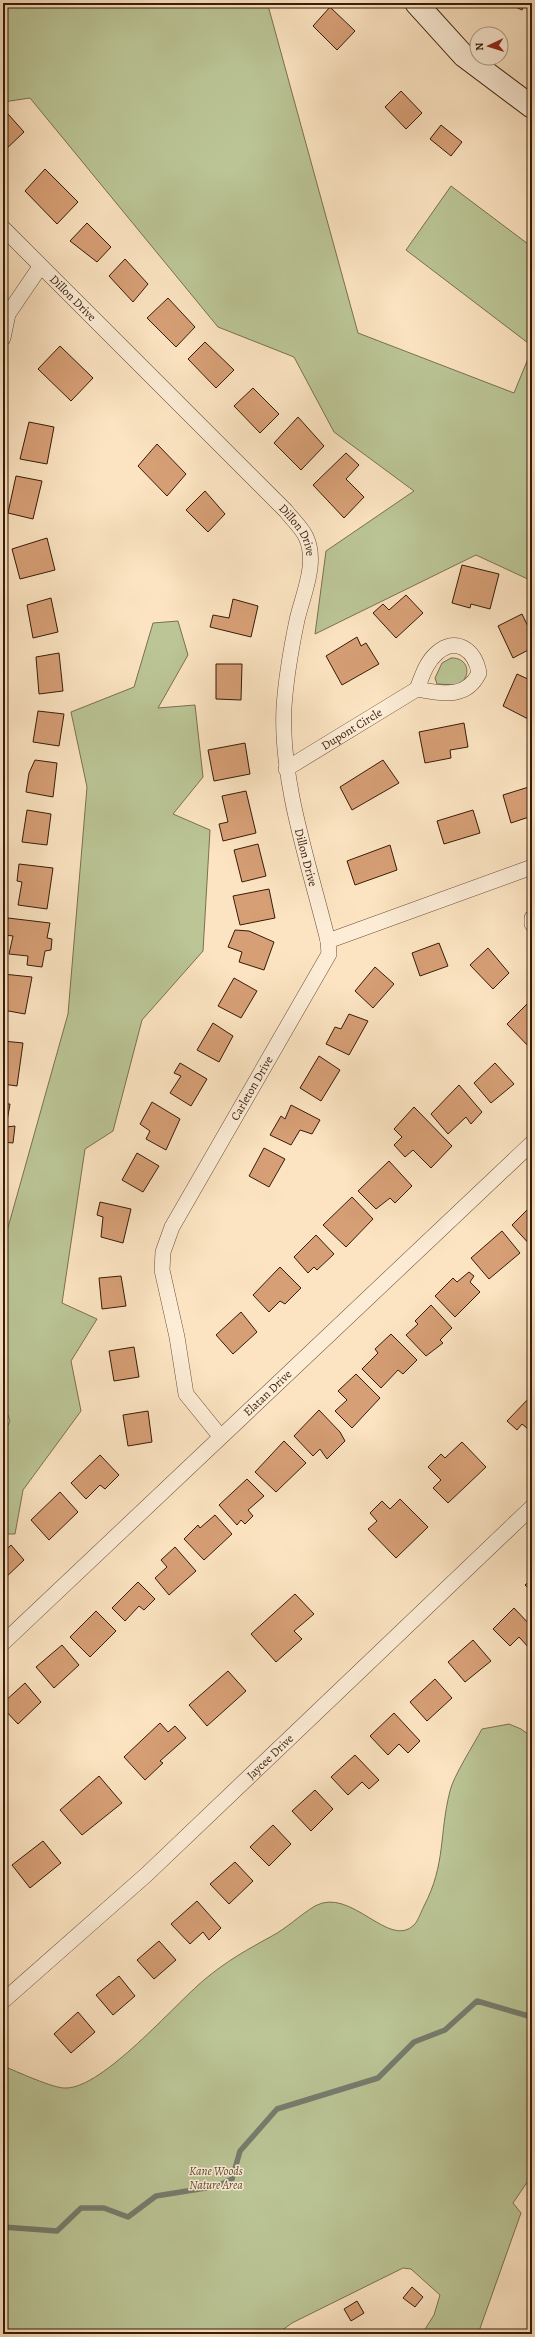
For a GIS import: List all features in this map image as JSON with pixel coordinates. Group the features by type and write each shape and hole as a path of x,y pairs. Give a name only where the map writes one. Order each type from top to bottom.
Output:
{"main road":[{"path":"416,3 464,56 532,107"}],"street":[{"name":"Dillon Drive","path":"3,228 286,511 306,537 310,558 308,584 298,619 287,673 284,708 286,769 328,941"},
{"path":"3,338 8,314 40,266"},
{"name":"Dupont Circle","path":"286,769 417,689"},
{"path":"328,941 532,867"},
{"path":"532,918 532,924"},
{"name":"Carleton Drive","path":"220,1436 186,1394 177,1338 162,1270 164,1252 172,1227 329,954 328,941"},
{"name":"Elatan Drive","path":"3,1643 532,1142"},
{"name":"Jaycee Drive","path":"3,2001 146,1875 532,1507"}],"green space":[{"path":"7,3 266,3 269,9 358,333 514,393 532,349 532,581 476,555 315,634 326,551 414,491 334,432 294,357 218,327 30,98 3,102 3,8"},
{"path":"451,186 532,247 532,346 406,250"},
{"path":"178,621 188,655 158,708 195,705 203,777 173,814 210,830 203,951 142,1020 113,1131 85,1149 62,1303 97,1319 71,1361 81,1411 23,1490 15,1534 3,1534 3,1436 10,1421 3,1400 3,1269 7,1231 68,1014 87,787 71,712 134,687 153,623"},
{"path":"451,658 457,659 465,664 467,672 466,677 458,685 437,684 435,678 442,663"},
{"name":"Kane Woods Nature Area","path":"509,1724 521,1729 532,1737 532,2175 513,2203 521,2213 478,2334 422,2334 434,2315 440,2295 411,2269 403,2268 292,2323 277,2334 3,2334 3,2066 60,2088 81,2084 99,2075 138,2043 212,1973 237,1956 278,1933 315,1906 329,1902 342,1904 393,1930 404,1931 414,1925 431,1891 436,1876 444,1821 450,1791 455,1778 482,1729"}],"building":[{"path":"507,3 525,3 522,10"},
{"path":"330,7 355,31 337,50 313,26"},
{"path":"401,91 422,113 406,129 385,107"},
{"path":"8,114 24,132 3,152 3,119"},
{"path":"441,125 462,142 451,156 430,139"},
{"path":"45,169 78,202 57,224 25,191"},
{"path":"87,223 111,247 97,262 70,241"},
{"path":"125,259 148,284 133,302 109,276"},
{"path":"168,298 195,327 176,347 147,318"},
{"path":"205,342 234,370 216,388 188,359"},
{"path":"60,346 93,378 71,401 38,369"},
{"path":"253,388 279,414 260,433 234,406"},
{"path":"298,417 324,446 301,470 274,443"},
{"path":"29,422 54,427 47,464 20,459"},
{"path":"157,444 186,474 167,496 138,466"},
{"path":"346,453 359,465 346,479 364,497 344,518 313,485"},
{"path":"16,476 42,481 33,519 8,513"},
{"path":"205,491 225,514 208,532 186,510"},
{"path":"47,538 55,570 20,579 12,549"},
{"path":"462,565 499,574 490,609 471,604 470,608 452,603"},
{"path":"406,595 423,613 396,638 373,613 383,604 389,610"},
{"path":"51,598 58,632 33,638 27,605"},
{"path":"233,599 258,606 251,637 210,627 213,615 229,618"},
{"path":"522,614 532,635 532,648 513,658 498,626"},
{"path":"357,637 361,646 366,643 379,664 342,685 326,656"},
{"path":"59,653 63,691 39,694 36,657"},
{"path":"216,664 242,664 241,700 216,699"},
{"path":"517,674 532,681 532,715 530,720 503,706"},
{"path":"38,711 64,714 59,746 33,742"},
{"path":"464,723 468,747 450,750 451,758 425,763 419,732"},
{"path":"245,743 250,774 214,781 208,750"},
{"path":"35,760 57,763 53,797 26,792 29,773"},
{"path":"383,760 399,783 352,810 340,787"},
{"path":"532,786 532,816 511,823 503,795"},
{"path":"246,791 256,833 223,841 219,824 228,822 222,796"},
{"path":"27,810 51,814 47,845 22,842"},
{"path":"473,810 480,833 444,844 437,821"},
{"path":"258,844 266,876 242,882 234,850"},
{"path":"390,845 397,870 355,885 347,861"},
{"path":"19,864 53,868 47,909 18,905 22,882 17,881"},
{"path":"269,889 275,918 240,925 233,896"},
{"path":"8,918 50,923 47,938 52,939 51,950 45,951 42,967 27,965 28,956 9,954 13,936 5,935"},
{"path":"235,930 249,931 274,942 264,970 239,962 242,952 228,947"},
{"path":"439,943 448,966 420,976 412,953"},
{"path":"488,948 509,973 493,989 470,965"},
{"path":"375,967 394,984 373,1008 355,991"},
{"path":"3,974 32,977 25,1014 3,1010"},
{"path":"234,978 257,991 241,1018 218,1006"},
{"path":"527,1004 532,1009 532,1050 507,1024"},
{"path":"349,1014 368,1021 349,1055 326,1044 335,1027 341,1029"},
{"path":"213,1023 233,1036 219,1062 197,1050"},
{"path":"3,1041 23,1043 17,1086 3,1084"},
{"path":"319,1056 340,1070 321,1101 300,1088"},
{"path":"180,1063 207,1079 191,1106 170,1093 181,1076 174,1073"},
{"path":"495,1063 514,1084 491,1103 474,1083"},
{"path":"459,1085 482,1112 471,1124 466,1117 448,1134 431,1114"},
{"path":"152,1102 180,1119 166,1150 146,1139 150,1131 140,1124"},
{"path":"3,1104 10,1104 6,1127 15,1126 13,1143 3,1142"},
{"path":"291,1105 320,1120 312,1134 300,1130 291,1145 270,1135 281,1116 285,1119"},
{"path":"414,1107 452,1146 431,1168 413,1150 405,1157 394,1145 402,1137 394,1129"},
{"path":"264,1148 285,1159 269,1187 249,1176"},
{"path":"137,1153 159,1166 143,1192 122,1180"},
{"path":"389,1161 412,1186 395,1203 390,1198 376,1209 358,1191"},
{"path":"352,1197 373,1219 346,1247 323,1225"},
{"path":"100,1202 131,1209 123,1243 101,1237 103,1217 97,1215"},
{"path":"532,1205 532,1245 531,1246 512,1225"},
{"path":"502,1231 520,1253 489,1279 471,1258"},
{"path":"316,1235 334,1254 317,1270 314,1267 308,1273 294,1257"},
{"path":"280,1267 301,1288 285,1304 280,1301 269,1312 253,1295"},
{"path":"469,1272 474,1276 470,1282 480,1292 455,1317 435,1296 453,1278 457,1282"},
{"path":"121,1276 126,1306 102,1309 99,1278"},
{"path":"431,1305 452,1328 440,1340 443,1343 426,1356 406,1335 418,1324 415,1321"},
{"path":"241,1312 257,1332 233,1354 216,1335"},
{"path":"391,1334 417,1360 403,1374 398,1370 381,1388 362,1369 378,1353 375,1349"},
{"path":"134,1347 139,1377 114,1381 109,1351"},
{"path":"356,1374 380,1398 352,1428 335,1411 347,1400 338,1391"},
{"path":"532,1395 532,1425 528,1429 522,1424 517,1430 507,1421"},
{"path":"319,1410 340,1432 345,1441 327,1459 320,1449 313,1456 294,1436"},
{"path":"148,1411 152,1442 128,1446 123,1415"},
{"path":"284,1441 306,1463 276,1492 255,1472"},
{"path":"462,1442 486,1467 448,1503 433,1488 441,1480 428,1467 441,1454 445,1458"},
{"path":"100,1455 119,1475 105,1489 100,1485 86,1499 71,1483"},
{"path":"247,1479 264,1496 248,1510 253,1516 245,1524 241,1520 237,1525 219,1505"},
{"path":"60,1492 78,1512 49,1540 31,1520"},
{"path":"400,1499 428,1527 396,1558 368,1529 377,1521 370,1513 382,1501 390,1509"},
{"path":"215,1515 232,1534 204,1560 184,1539 198,1525 200,1528"},
{"path":"11,1545 24,1560 3,1580 3,1553"},
{"path":"175,1547 196,1571 169,1595 155,1578 167,1567 161,1560"},
{"path":"532,1579 532,1592 525,1585"},
{"path":"138,1582 155,1599 144,1610 139,1606 125,1621 112,1608"},
{"path":"295,1594 314,1614 294,1631 302,1639 276,1662 251,1634"},
{"path":"514,1608 532,1627 530,1649 519,1637 510,1646 493,1629"},
{"path":"96,1611 116,1631 90,1657 70,1637"},
{"path":"473,1640 491,1661 465,1682 448,1662"},
{"path":"62,1645 79,1665 54,1688 36,1667"},
{"path":"228,1671 246,1691 207,1726 189,1705"},
{"path":"435,1679 452,1698 427,1721 410,1702"},
{"path":"25,1683 41,1702 18,1724 3,1708 3,1703"},
{"path":"394,1713 420,1741 408,1753 399,1744 388,1755 370,1736"},
{"path":"160,1723 168,1732 175,1726 186,1738 160,1761 163,1763 145,1780 124,1757"},
{"path":"355,1755 379,1780 369,1789 362,1782 348,1795 331,1777"},
{"path":"99,1776 122,1803 82,1835 60,1810"},
{"path":"315,1790 333,1809 311,1831 292,1811"},
{"path":"273,1825 291,1844 269,1866 250,1847"},
{"path":"43,1841 61,1863 30,1888 12,1865"},
{"path":"235,1862 253,1881 229,1904 210,1884"},
{"path":"197,1901 221,1928 209,1940 203,1932 190,1944 171,1924"},
{"path":"159,1941 176,1960 154,1979 137,1960"},
{"path":"119,1976 135,1996 113,2015 96,1995"},
{"path":"78,2012 95,2032 71,2053 54,2034"},
{"path":"412,2287 423,2297 415,2307 403,2298"},
{"path":"357,2301 364,2313 351,2321 344,2309"}],"waterway":[{"path":"3,2227 57,2231 81,2208 104,2208 128,2217 156,2196 218,2186 232,2179 240,2151 277,2109 378,2078 414,2042 445,2030 477,2001 532,2017"}]}
